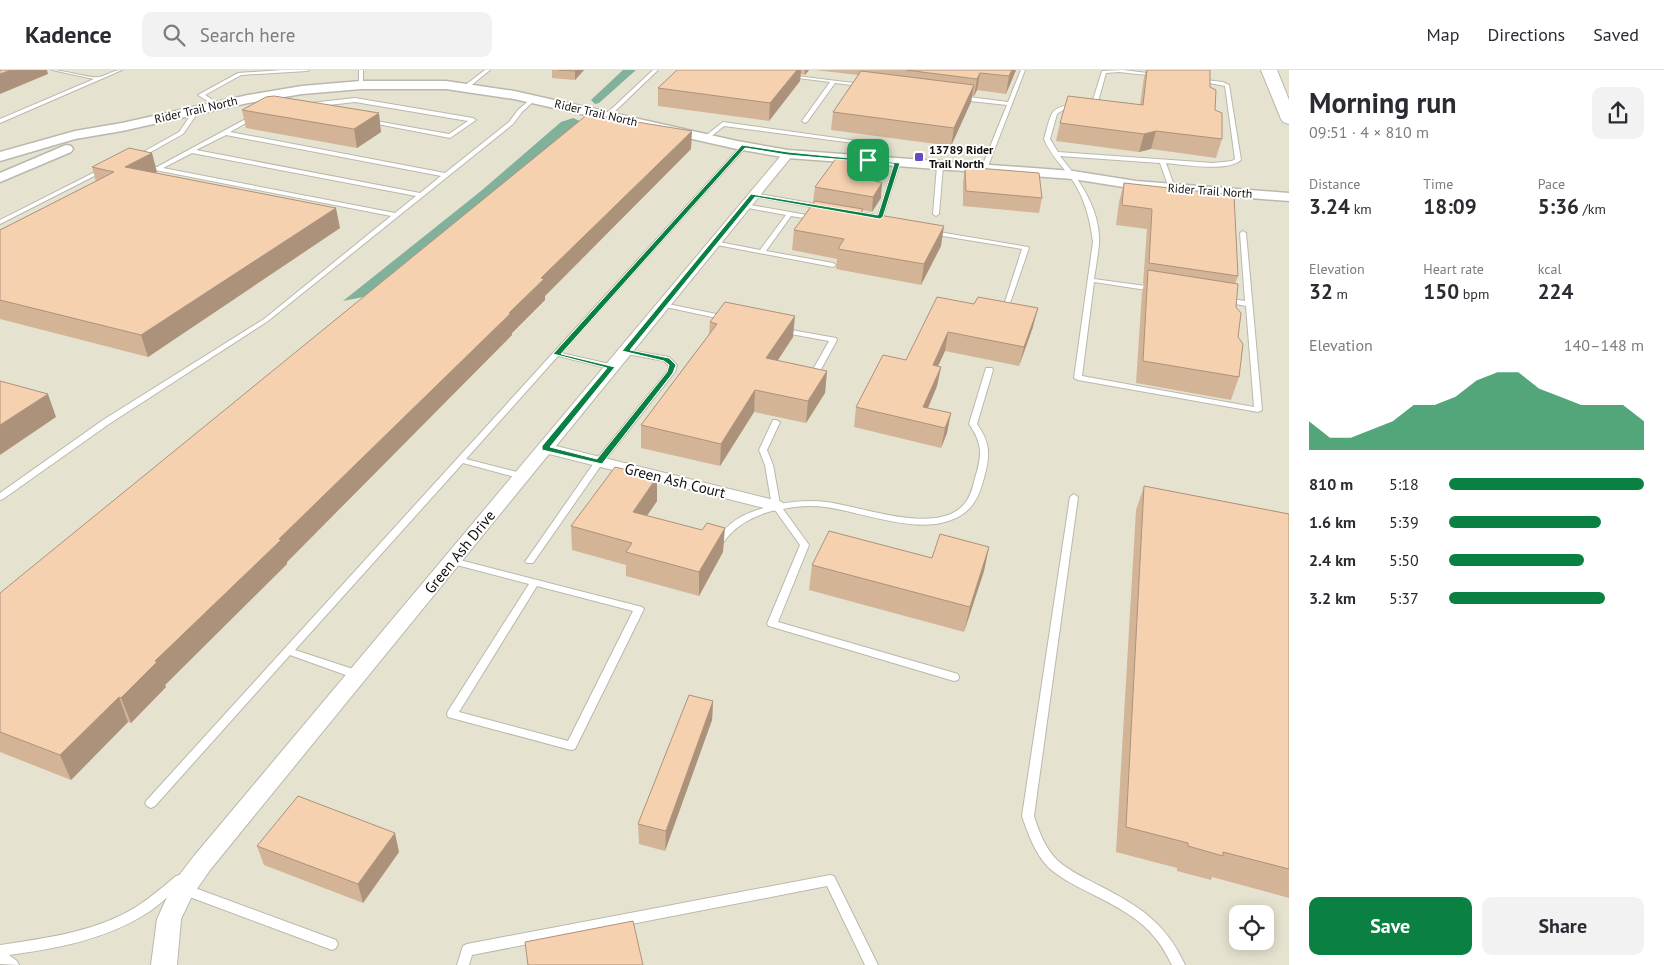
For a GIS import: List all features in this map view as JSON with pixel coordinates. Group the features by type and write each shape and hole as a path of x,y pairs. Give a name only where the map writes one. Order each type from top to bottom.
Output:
{"highway":[{"path":"1269,70 1289,119"}],"street":[{"name":"Rider Trail North","path":"0,157 56,140 98,130 122,127 274,94 361,85 420,84 466,87 533,99 706,138 788,154 1073,176 1136,185 1170,183 1289,186"},
{"name":"Rider Trail North","path":"0,178 62,150 108,134 122,127"},
{"name":"Green Ash Drive","path":"164,965 169,920 183,889 202,863 788,154"},
{"name":"Rider Trail North","path":"1170,183 1289,197"},
{"name":"Green Ash Court","path":"545,448 776,506"}],"lane":[{"path":"54,70 100,79"},
{"path":"0,121 120,70"},
{"path":"218,106 201,95 240,74 306,70"},
{"path":"361,70 361,85"},
{"path":"466,87 488,70"},
{"path":"607,116 656,70"},
{"path":"984,169 1023,70"},
{"path":"1166,76 1119,71 1104,72 1094,105 1065,107 1055,112 1047,138 1056,154 1085,193 1092,208 1095,225 1096,242 1092,280 1078,378 1258,410 1243,233"},
{"path":"787,76 873,87"},
{"path":"1056,154 1214,165 1234,163 1238,160 1227,86 1223,83 1194,80"},
{"path":"805,121 834,82"},
{"path":"951,96 1010,104"},
{"path":"0,497 106,422 266,320 511,123 533,99"},
{"path":"306,106 355,100 473,120 450,136 364,121"},
{"path":"128,162 181,133 197,110"},
{"path":"159,168 257,115"},
{"path":"706,138 722,124 732,125 863,143 868,160"},
{"path":"225,133 445,175"},
{"path":"151,804 744,146"},
{"path":"191,151 420,196"},
{"path":"1162,161 1170,183"},
{"path":"861,214 880,217 897,163"},
{"path":"136,164 395,215"},
{"path":"0,222 112,165"},
{"path":"936,214 940,166"},
{"path":"749,200 834,209"},
{"path":"749,200 790,213 827,220"},
{"path":"762,251 790,213"},
{"path":"928,232 1026,248 1007,305"},
{"path":"714,242 833,265"},
{"path":"1092,280 1160,290"},
{"path":"1220,299 1249,304"},
{"path":"663,305 730,319"},
{"path":"777,329 833,340 815,374"},
{"path":"530,561 599,462 671,372 673,365 666,359 625,351"},
{"path":"556,354 612,367"},
{"path":"716,546 728,528 738,520 776,506 823,504 908,521 929,521 950,517 966,507 977,487 984,460 984,438 973,424 989,370"},
{"path":"776,422 762,450 769,465 776,506 805,545 772,624 954,677"},
{"path":"461,460 522,476"},
{"path":"1074,497 1028,816 1039,848 1054,866 1073,879 1118,902 1142,919 1160,934 1179,965"},
{"path":"452,561 535,582 639,609 571,746 452,714 535,582"},
{"path":"288,651 358,674"},
{"path":"0,951 62,942 105,928 140,911 202,863"},
{"path":"463,965 467,950 830,880 872,965"},
{"path":"183,889 332,944"},
{"path":"0,957 13,965"}],"shaded area":[{"path":"0,70 1289,70 1289,965 0,965"},
{"path":"623,70 636,70 599,103 595,104 591,100"},
{"path":"573,118 580,121 363,297 343,301 481,191 561,122"}],"building":[{"path":"0,70 11,70 0,74"},
{"path":"677,70 797,70 770,103 658,88"},
{"path":"906,70 1012,70 1009,76 980,73 977,79"},
{"path":"1147,70 1210,70 1210,87 1216,90 1215,110 1222,113 1222,139 1156,131 1144,134 1060,123 1068,96 1143,105"},
{"path":"861,71 974,85 954,128 833,112"},
{"path":"274,96 379,113 354,129 242,110 266,97"},
{"path":"588,114 692,131 541,278 544,279 509,313 511,313 279,539 281,540 155,661 157,662 121,698 119,697 60,755 0,732 0,593"},
{"path":"129,148 152,153 125,167 336,208 141,335 0,300 0,230 114,172 92,167"},
{"path":"837,157 880,163 869,179 882,183 873,197 815,187"},
{"path":"965,167 1039,173 1042,198 966,191"},
{"path":"1124,183 1234,195 1238,276 1149,263 1152,209 1122,205"},
{"path":"815,201 863,209 861,212 944,226 924,264 838,249 844,239 794,230"},
{"path":"1148,270 1238,284 1236,307 1241,313 1238,337 1243,344 1239,377 1143,361"},
{"path":"937,297 974,304 978,297 1038,308 1024,347 948,332 933,365 941,367 923,407 951,413 945,428 856,407 883,355 906,360"},
{"path":"725,302 795,316 766,358 827,371 808,401 755,390 721,444 641,425 717,324 710,322"},
{"path":"0,381 48,394 0,425"},
{"path":"615,467 657,477 633,512 702,530 707,523 725,528 699,572 626,552 632,543 571,526"},
{"path":"1144,486 1289,514 1289,869 1223,852 1223,856 1188,846 1188,843 1126,827"},
{"path":"829,531 932,558 940,534 989,547 970,607 812,565"},
{"path":"689,695 713,701 666,831 638,824"},
{"path":"298,796 395,833 358,884 257,846"},
{"path":"633,921 643,965 528,965 525,942"}],"place":[{"name":"13789 Rider Trail North","path":"919,157"}],"route":[{"path":"744,146 788,154 868,160 897,163 880,217 753,195 625,351 666,359 673,365 671,372 599,462 545,448 612,367 556,354 744,146"}]}
